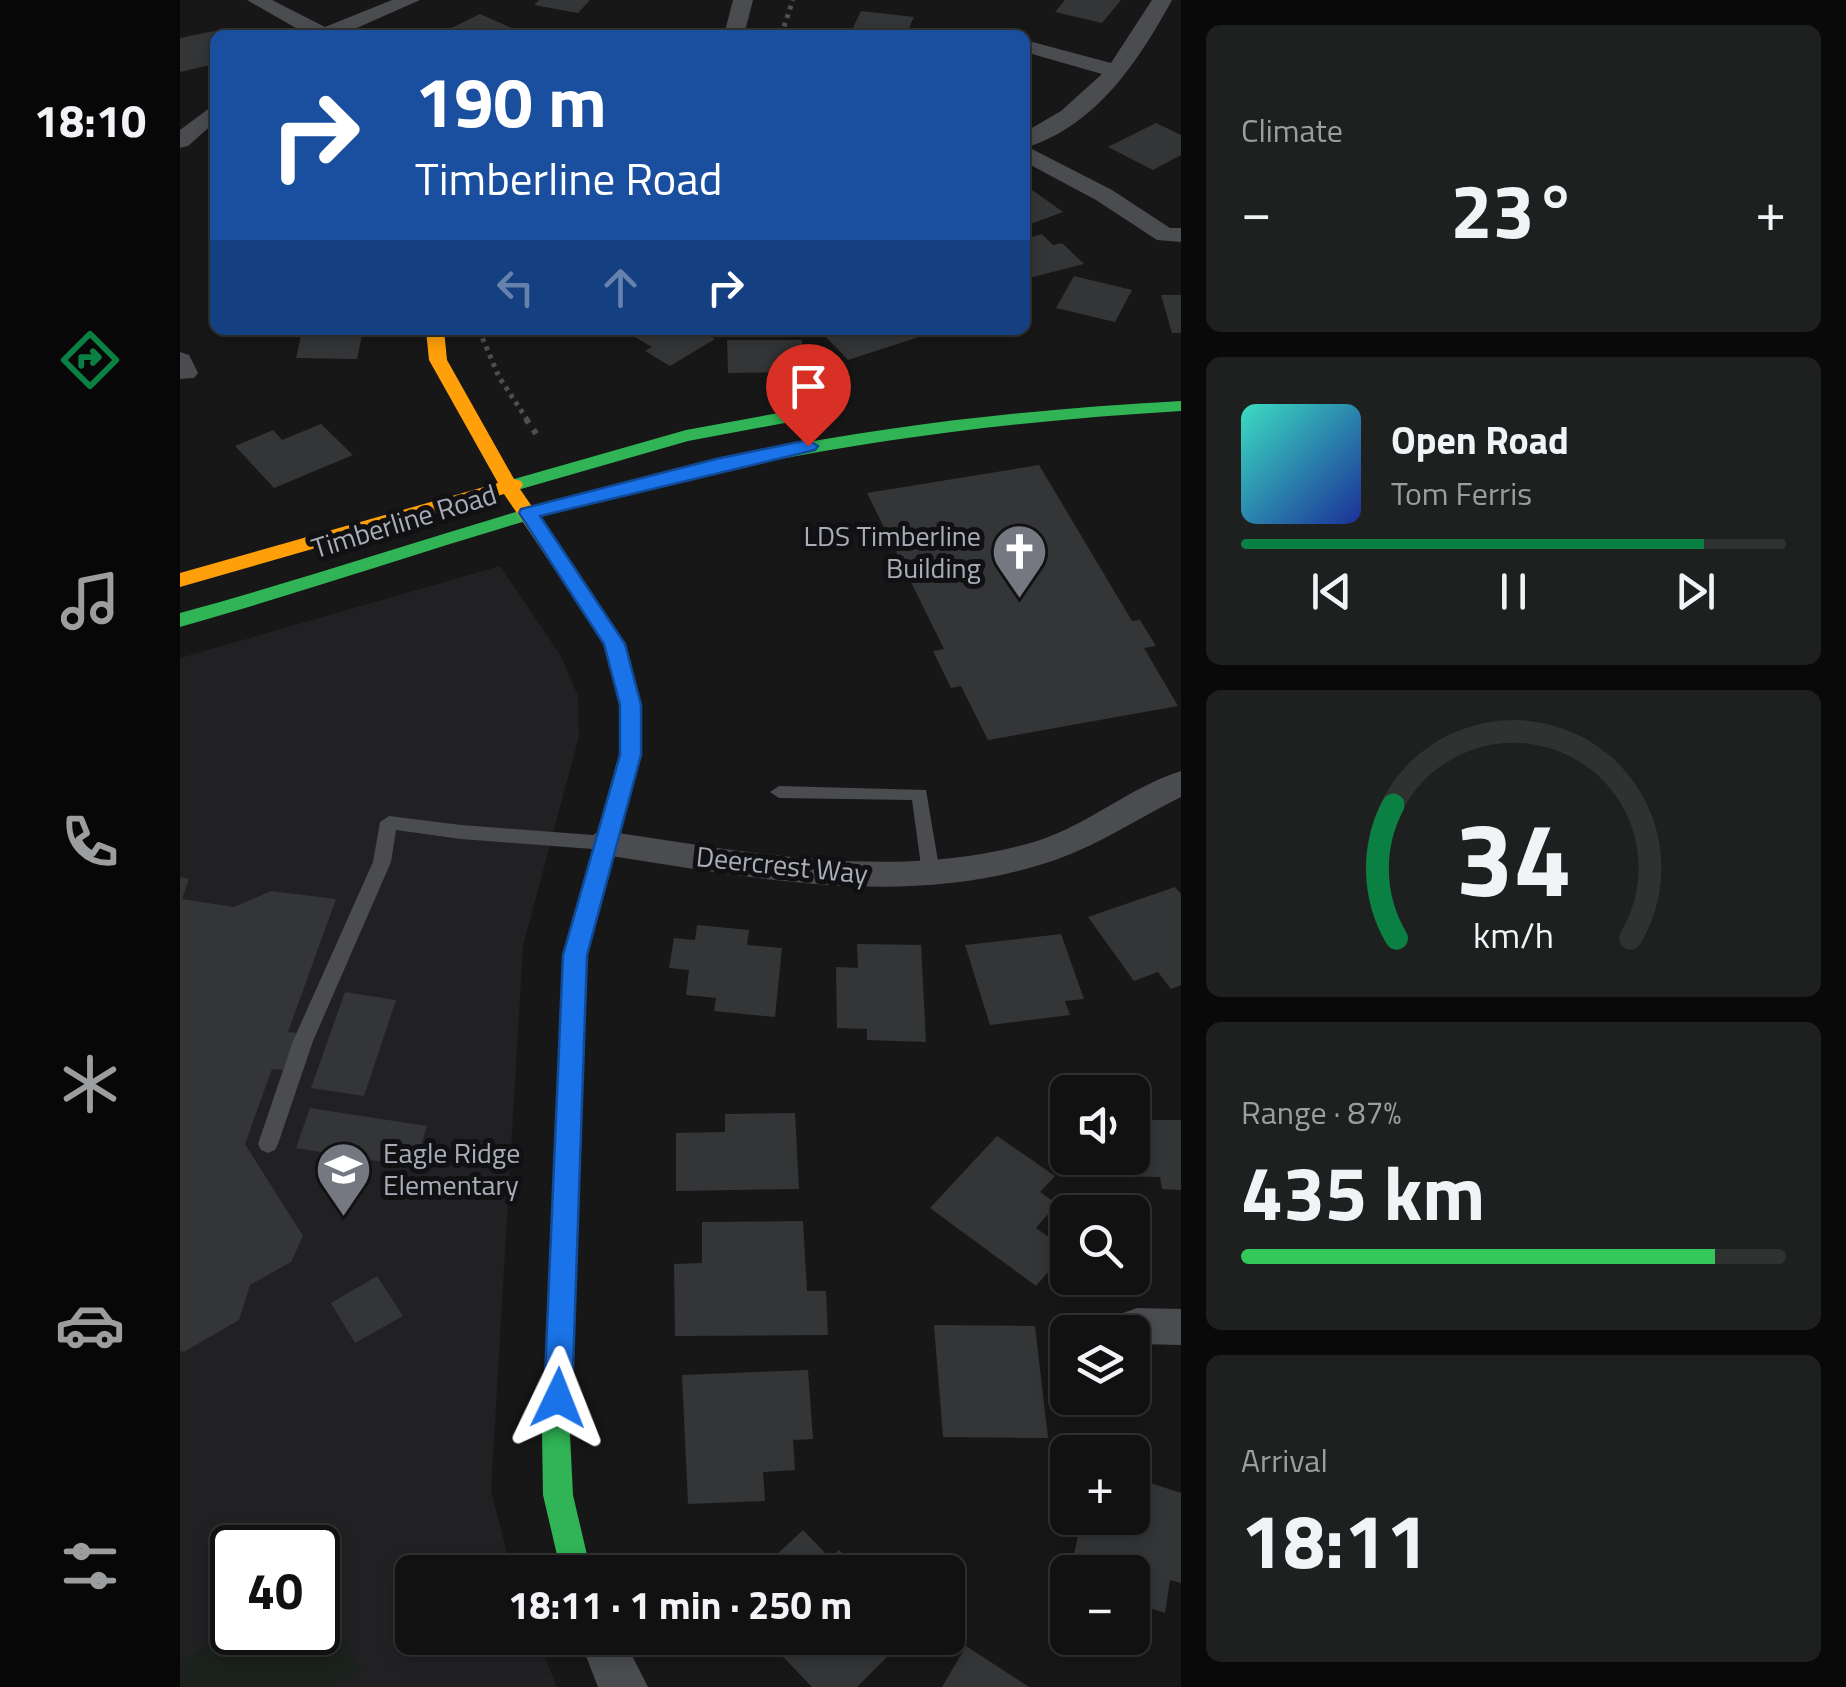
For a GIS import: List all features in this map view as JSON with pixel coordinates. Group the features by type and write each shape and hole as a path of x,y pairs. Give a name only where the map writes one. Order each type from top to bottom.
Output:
{"street":[{"path":"257,0 314,30"},
{"path":"336,30 410,0"},
{"path":"735,30 743,0"},
{"path":"1030,139 1053,129 1119,72 1164,0 1181,2"},
{"path":"1030,47 1119,72"},
{"path":"180,141 210,115"},
{"path":"1030,156 1104,194 1165,236 1181,236"},
{"path":"436,335 438,360 508,485 614,644 630,705 630,755 575,955 556,1435 558,1495 572,1555"},
{"name":"Timberline Road","path":"180,620 528,513 716,465 917,427 1010,415 1181,406"},
{"name":"Timberline Road","path":"180,580 686,436 821,411"},
{"name":"Deercrest Way","path":"605,843 816,874 930,874 979,868 1047,850 1175,794"},
{"path":"1150,1326 1181,1326"},
{"path":"608,1655 626,1687"}],"lane":[{"path":"779,792 920,794 930,874"},
{"path":"268,1144 302,1042 382,862 389,822 605,843"}],"path":[{"path":"783,30 793,0"},
{"path":"481,335 499,377 539,438"}],"shaded area":[{"name":"Eagle Ridge Elementary","path":"500,566 561,656 578,696 579,736 523,946 491,1491 508,1555 395,1555 395,1655 544,1655 557,1687 180,1687 180,658"},
{"path":"340,1632 361,1670 335,1687 180,1687 180,1663 210,1643 210,1655 340,1655"}],"building":[{"path":"539,0 590,0 578,13 534,5"},
{"path":"1065,0 1121,0 1102,23 1055,12"},
{"path":"861,11 914,17 908,30 852,30"},
{"path":"480,14 517,30 447,30"},
{"path":"210,32 210,65 180,72 180,38"},
{"path":"1156,123 1181,135 1181,155 1153,170 1108,147"},
{"path":"1030,188 1063,212 1030,224"},
{"path":"1042,234 1053,245 1062,243 1084,264 1030,278 1030,238"},
{"path":"1074,276 1132,290 1115,322 1056,308"},
{"path":"1161,295 1181,295 1181,333 1172,333"},
{"path":"362,335 357,359 296,358 301,336 279,336"},
{"path":"707,335 715,339 670,366 645,351 652,347 635,337"},
{"path":"824,335 922,336 848,360"},
{"path":"727,340 802,340 804,372 728,373"},
{"path":"321,424 353,455 274,488 235,446 273,430 282,440"},
{"name":"LDS Timberline Building","path":"1039,465 1132,621 1140,620 1156,646 1144,648 1178,706 988,740 961,686 951,688 933,651 944,649 867,493"},
{"path":"180,877 189,879 182,899 234,907 271,891 336,899 288,1032 297,1033 283,1070 272,1069 245,1144 303,1236 291,1262 250,1285 239,1320 184,1352 180,1351"},
{"path":"1175,887 1181,894 1181,985 1171,989 1158,972 1134,981 1088,917"},
{"path":"697,925 749,930 747,945 782,948 775,1017 714,1011 716,998 686,995 689,970 669,968 674,938 695,940"},
{"path":"1061,934 1084,999 1065,1001 1070,1015 990,1025 965,945"},
{"path":"857,944 921,945 926,1042 867,1040 867,1029 837,1028 836,967 858,968"},
{"path":"345,992 396,1000 364,1096 311,1088"},
{"path":"310,1108 427,1126 414,1167 296,1148"},
{"path":"795,1113 799,1189 676,1191 676,1133 725,1132 725,1114"},
{"path":"1150,1120 1181,1120 1181,1190 1162,1189 1160,1177 1107,1176 1150,1175"},
{"path":"997,1136 1055,1176 1040,1192 1050,1199 1050,1212 1036,1228 1050,1238 1050,1270 1036,1286 930,1208"},
{"path":"803,1221 807,1291 826,1291 828,1335 675,1336 674,1264 702,1263 702,1222"},
{"path":"377,1276 403,1316 355,1343 331,1303"},
{"path":"934,1325 1035,1326 1048,1438 943,1437"},
{"path":"808,1370 813,1439 793,1440 795,1470 763,1472 765,1501 688,1504 682,1375"},
{"path":"1150,1483 1181,1493 1181,1583 1170,1580 1165,1613 1150,1608 1150,1555 1074,1555 1078,1535 1150,1535"},
{"path":"803,1530 827,1555 776,1555"},
{"path":"965,1648 1029,1687 942,1687 961,1655 965,1655"},
{"path":"781,1655 889,1655 857,1687 812,1687"}],"traffic: fast":[{"path":"180,620 553,507 678,474 820,445 964,424 1181,406"},
{"path":"514,485 686,436 800,415"},
{"path":"572,1555 558,1495 556,1435 575,955 630,755 630,705 615,643 594,612"}],"traffic: slow":[{"path":"436,335 438,360 508,485 594,612"},
{"path":"180,580 514,485"}],"place":[{"name":"LDS Timberline Building","path":"1020,601"},
{"name":"Eagle Ridge Elementary","path":"344,1218"}],"route":[{"path":"558,1398 575,955 630,755 630,705 614,644 528,513 808,446"}]}
